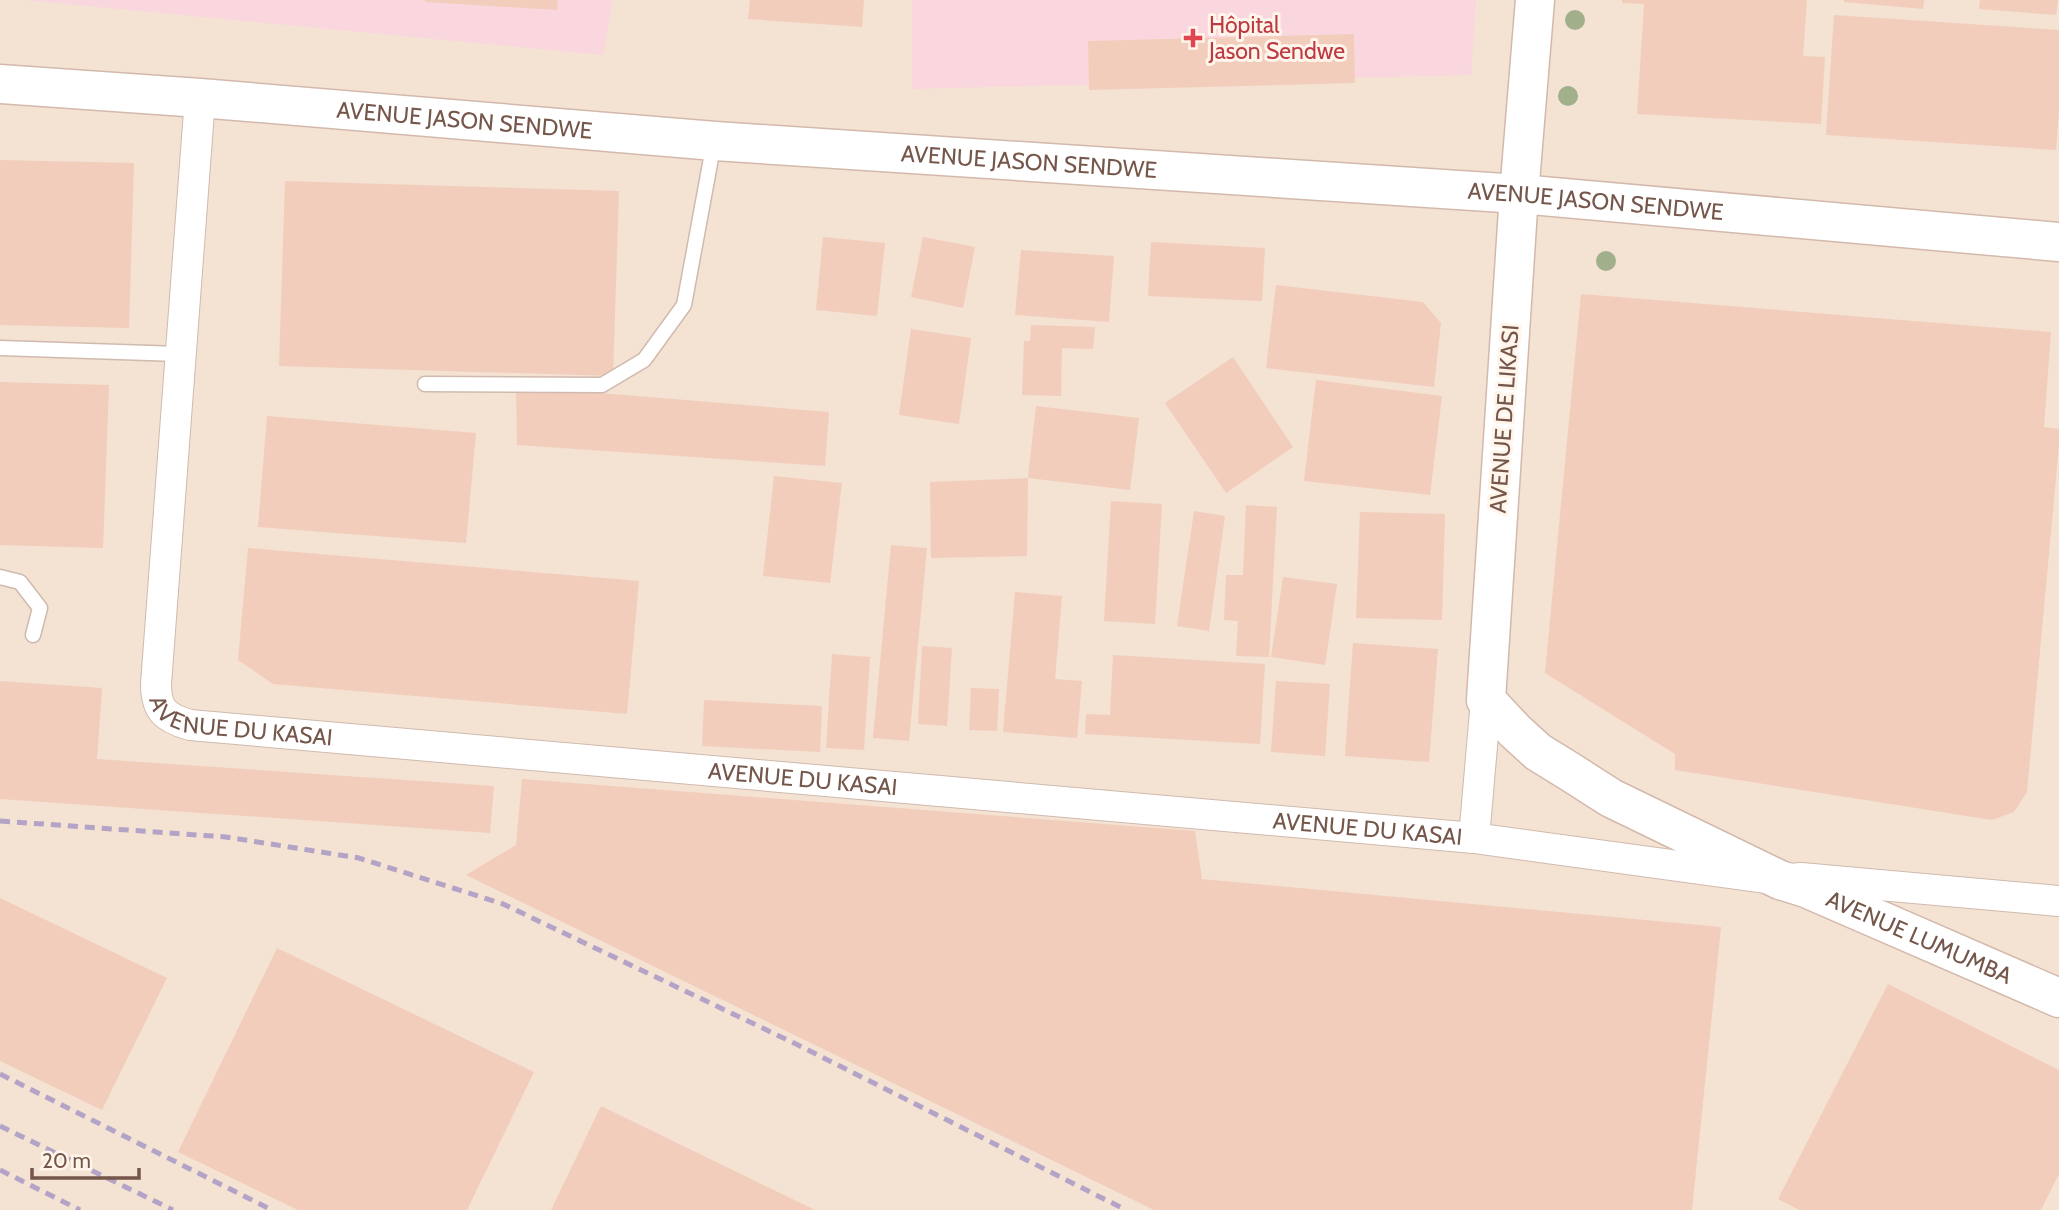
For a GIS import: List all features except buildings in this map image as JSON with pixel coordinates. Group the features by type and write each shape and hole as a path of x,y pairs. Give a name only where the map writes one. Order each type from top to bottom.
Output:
{"main road":[{"name":"AVENUE DE LIKASI","path":"1486,701 1519,194 1535,0"},
{"name":"AVENUE JASON SENDWE","path":"0,84 715,141 1519,194 2059,242"},
{"name":"AVENUE LUMUMBA","path":"1486,701 1538,752 1611,798 1780,880 1806,888 2059,996"}],"street":[{"name":"AVENUE DU KASAI","path":"200,98 156,684 156,699 162,711 175,721 191,725 475,751 1474,838 1780,880 1801,878 2059,901"},
{"name":"AVENUE DE LIKASI","path":"1474,838 1486,701"},
{"path":"2059,971 2059,996"}],"lane":[{"path":"425,384 602,384 644,360 684,305 715,141"},
{"path":"0,348 180,354"},
{"path":"0,577 20,582 40,608 33,635"}],"shaded area":[{"path":"0,0 2059,0 2059,1210 0,1210"},
{"path":"23,0 613,0 603,55"},
{"name":"Hôpital Jason Sendwe","path":"912,0 1476,0 1471,75 912,89"}],"railway":[{"path":"0,821 226,837 359,858 503,904 798,1045 1126,1210"},
{"path":"0,1074 272,1210"},
{"path":"0,1126 173,1210"},
{"path":"0,1170 80,1210"}],"place":[{"name":"Hôpital Jason Sendwe","path":"1193,38"}]}
